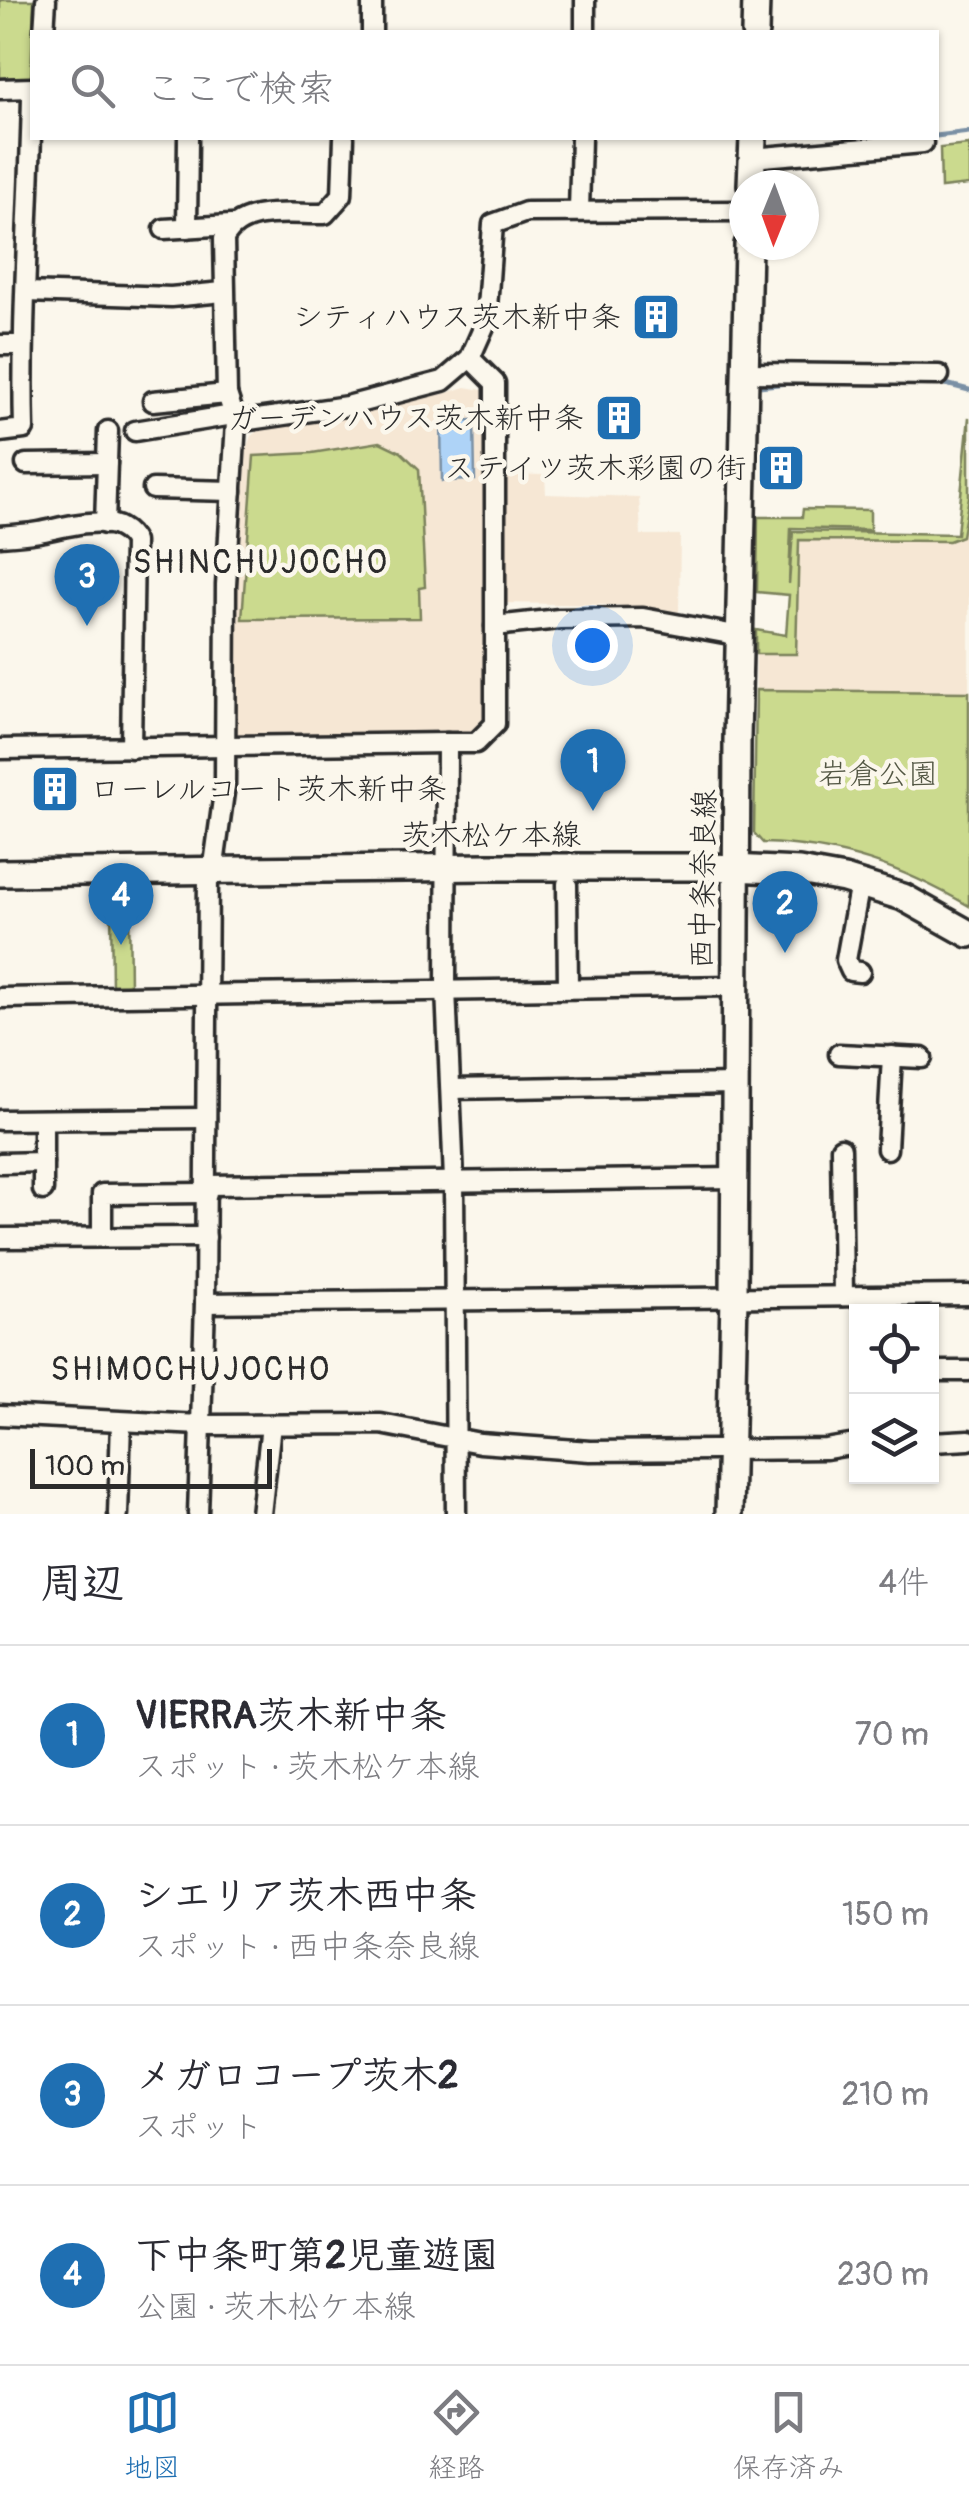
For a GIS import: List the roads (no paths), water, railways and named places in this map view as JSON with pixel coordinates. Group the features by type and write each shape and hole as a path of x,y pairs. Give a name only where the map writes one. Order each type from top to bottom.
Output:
{"street":[{"path":"44,30 46,0"},
{"path":"372,0 372,30"},
{"path":"585,0 585,30"},
{"path":"755,30 756,0"},
{"path":"0,89 30,88"},
{"path":"0,432 24,429 22,345 28,292 31,140"},
{"path":"187,228 188,140"},
{"path":"164,229 231,226 252,216 325,214 342,195 344,140"},
{"path":"578,211 581,140"},
{"path":"752,148 923,143"},
{"path":"135,431 347,406 443,382 470,358 486,322 493,224 526,212 729,211"},
{"path":"198,1514 205,1303 210,872 224,785 235,418 226,394 223,292 224,239 231,226"},
{"name":"西中条奈良線","path":"729,1514 735,869 748,260"},
{"path":"28,292 171,297 223,292"},
{"path":"0,345 22,345"},
{"path":"0,749 476,743 495,724 496,384 470,358"},
{"path":"744,373 939,374"},
{"path":"153,401 226,394"},
{"path":"106,524 108,431"},
{"path":"26,464 107,463"},
{"path":"153,489 232,491"},
{"path":"0,536 76,524 120,526 130,533 134,542 131,748"},
{"path":"495,626 558,619 644,618 741,636"},
{"path":"447,744 446,989 454,1180 456,1514"},
{"name":"茨木松ケ本線","path":"0,873 447,867 814,873 860,882 921,905 969,934"},
{"path":"860,882 846,960 852,971 860,972"},
{"path":"567,884 568,986"},
{"path":"0,998 734,986"},
{"path":"839,1054 922,1058"},
{"path":"887,1150 892,1056"},
{"path":"450,1089 734,1084"},
{"path":"0,1120 206,1118"},
{"path":"43,1120 43,1190"},
{"path":"841,1148 843,1296"},
{"path":"0,1163 43,1162"},
{"path":"102,1236 102,1194 454,1180 735,1178"},
{"path":"0,1238 206,1237"},
{"path":"205,1303 843,1296 902,1303 969,1295"},
{"path":"939,1370 969,1371"},
{"path":"0,1415 200,1424 382,1424 458,1439 590,1451 826,1449 849,1445"},
{"path":"118,1514 121,1422"},
{"path":"261,1514 271,1425"},
{"path":"939,1442 969,1440"}],"water":[{"path":"474,420 475,480 442,481 441,421"}],"waterway":[{"path":"939,136 969,132"},
{"path":"759,386 797,382"},
{"path":"938,382 969,390"}],"place":[{"name":"シティハウス茨木新中条","path":"656,317"},
{"name":"ガーデンハウス茨木新中条","path":"619,418"},
{"name":"ステイツ茨木彩園の街","path":"781,468"},
{"name":"メガロコープ茨木2","path":"87,626"},
{"name":"ローレルコート茨木新中条","path":"55,789"},
{"name":"VIERRA茨木新中条","path":"593,811"},
{"name":"下中条町第2児童遊園","path":"121,945"},
{"name":"シエリア茨木西中条","path":"785,953"}],"district":[{"name":"SHINCHUJOCHO","path":"261,562"},
{"name":"SHIMOCHUJOCHO","path":"191,1369"}],"park label":[{"name":"岩倉公園","path":"878,774"}]}
